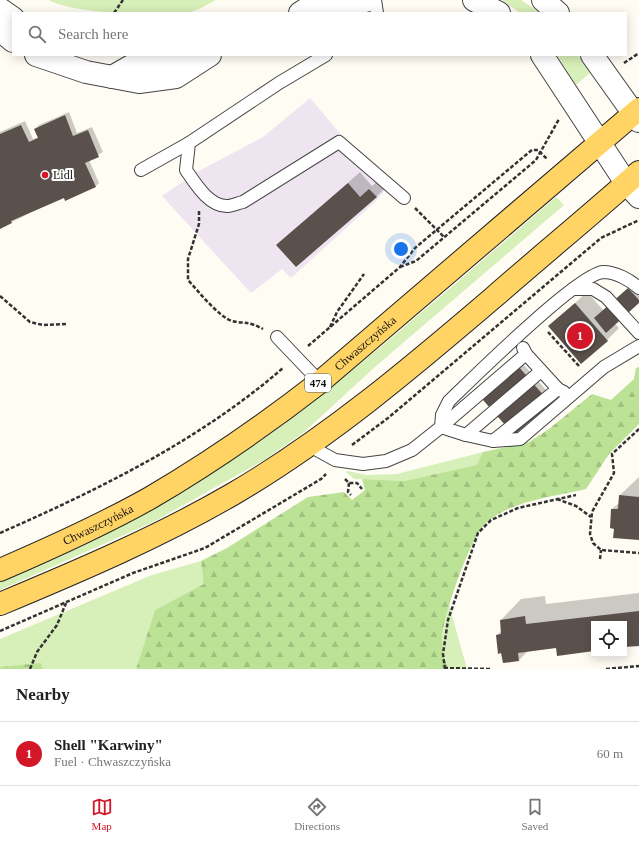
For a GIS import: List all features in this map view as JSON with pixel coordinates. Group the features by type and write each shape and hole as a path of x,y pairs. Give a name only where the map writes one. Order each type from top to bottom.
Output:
{"main road":[{"name":"Chwaszczyńska","path":"0,570 74,538 155,495 200,468 258,429 320,382 599,144 637,114"},
{"path":"0,604 136,545 233,494 308,445 374,397 428,354 635,184"}],"street":[{"path":"302,12 321,0"},
{"path":"326,12 369,0"},
{"path":"474,0 497,12"},
{"path":"543,0 557,12"},
{"path":"0,9 12,17"},
{"path":"0,30 12,40"},
{"path":"45,56 86,72 139,82 176,77 207,56"},
{"path":"543,56 599,144 635,184"},
{"path":"593,56 637,114"}],"lane":[{"path":"375,0 377,12"},
{"path":"141,170 189,143 279,83 324,56"},
{"path":"189,143 186,170 200,189 215,204 228,206 243,202 339,142 404,198"},
{"path":"441,427 442,414 449,401 534,322 591,276 604,272 630,280 639,288"},
{"path":"573,289 593,289 606,297 638,330"},
{"path":"277,337 320,382"},
{"path":"517,338 526,354 541,371 558,389 571,396"},
{"path":"441,427 466,435 494,441 520,439 604,366 639,346"},
{"path":"308,445 335,460 363,464 386,461 412,450 526,354"},
{"path":"466,435 541,371"},
{"path":"494,441 558,389"}],"path":[{"path":"115,12 123,0"},
{"path":"620,66 639,53"},
{"path":"400,267 416,261 532,164 556,122 564,115"},
{"path":"0,533 67,504 169,448 254,391 296,357 400,267 415,248 527,154 535,150 540,152 548,160"},
{"path":"200,189 199,224 188,259 188,280 209,304 231,320 251,322 277,337"},
{"path":"404,198 444,237"},
{"path":"593,244 610,233 639,220"},
{"path":"329,328 336,312 364,274"},
{"path":"0,296 30,322 43,325 66,324"},
{"path":"534,322 541,329 551,332 590,378"},
{"path":"639,428 612,454 614,473 596,503 591,517 590,534 593,543 601,550 639,553"},
{"path":"351,495 348,492 349,483 357,483 362,489"},
{"path":"490,669 445,669 443,654 448,620 478,533 492,520 518,508 576,495"},
{"path":"557,499 576,506 591,517"},
{"path":"600,560 601,550"},
{"path":"30,669 38,652 57,625 66,603"},
{"path":"606,669 639,666"}],"shaded area":[{"path":"310,98 344,138 391,183 376,201 291,278 282,269 251,293 162,196 197,172 263,137"}],"green space":[{"path":"49,0 216,0 201,8 189,12 104,12 60,5"},
{"path":"502,0 521,0 539,12 519,12"},
{"path":"558,56 579,56 591,72 576,85"},
{"path":"556,197 564,205 376,366 303,433 264,460 153,522 0,590 0,582 62,554 124,523 183,490 267,436 318,398 396,334"},
{"path":"639,367 639,424 609,454 586,489 535,500 510,508 488,521 481,529 458,578 446,616 442,642 448,669 136,669 155,610 204,584 201,561 227,548 308,497 344,492 352,500 365,490 362,479 404,481 477,465 483,452 529,442 549,429 592,394 611,400 634,379 636,368"},
{"path":"483,452 478,465 404,481 354,479 346,472 348,471 366,475 397,474"},
{"path":"201,561 205,584 155,610 136,669 0,669 0,639 152,575"},
{"path":"449,605 467,669 448,669 441,642"},
{"path":"41,663 43,669 0,669 1,667"}],"building":[{"name":"Lidl","path":"65,115 73,136 88,130 99,157 85,163 96,187 65,201 64,198 11,221 12,223 0,229 0,134 21,125 29,142 38,138 34,129"},
{"path":"348,183 360,197 369,189 377,197 296,267 276,245"},
{"path":"628,288 639,300 639,303 606,333 594,318"},
{"path":"575,303 608,341 581,364 548,326"},
{"path":"512,359 551,404 514,435 475,391"},
{"path":"619,495 639,497 639,540 613,538 614,529 610,528 611,509 618,509"},
{"path":"639,611 639,646 627,647 627,621 591,621 591,651 557,656 556,648 518,653 519,661 503,663 501,653 498,654 496,635 501,634 500,620 525,616 526,624"}],"place":[{"name":"Lidl","path":"45,175"},
{"name":"Shell \"Karwiny\"","path":"580,336"}]}
